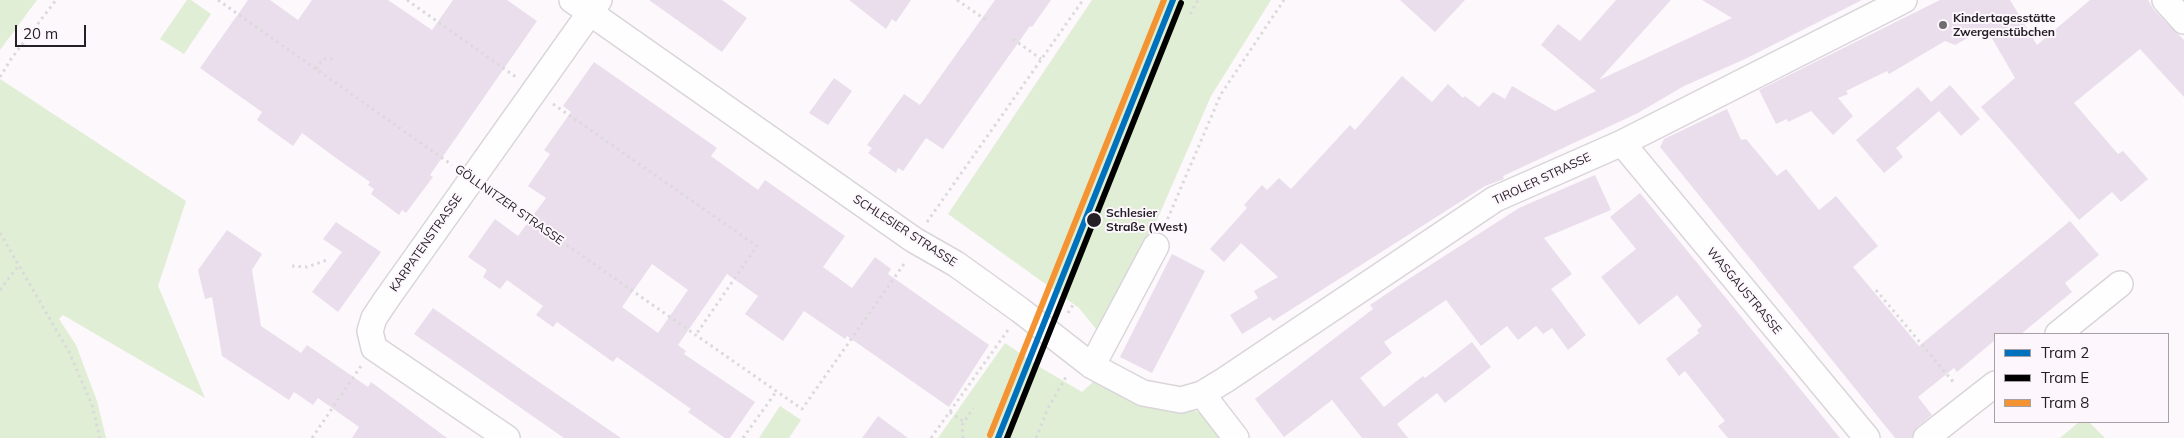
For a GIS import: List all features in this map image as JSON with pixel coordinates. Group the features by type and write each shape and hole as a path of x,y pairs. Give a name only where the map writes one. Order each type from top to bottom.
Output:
{"street":[{"name":"TIROLER STRASSE","path":"1202,394 1495,200 1622,143 1904,0"},
{"path":"2165,0 2184,21"},
{"name":"KARPATENSTRASSE","path":"374,348 370,332 374,318 535,90 587,4"},
{"name":"SCHLESIER STRASSE","path":"587,4 914,240 956,264 1020,310 1092,366 1143,393 1181,400 1202,394"},
{"name":"WASGAUSTRASSE","path":"1622,143 1867,438"},
{"path":"1092,366 1156,246"},
{"path":"2059,333 2120,284"},
{"path":"374,348 507,438"},
{"path":"1926,438 1994,385"},
{"path":"1202,394 1236,438"}],"path":[{"path":"0,78 11,59 56,0"},
{"name":"GÖLLNITZER STRASSE","path":"218,0 695,336 802,409 904,264"},
{"path":"407,0 757,246 695,336"},
{"path":"957,0 989,22"},
{"path":"914,240 1082,0"},
{"path":"1190,14 1198,0"},
{"path":"1156,246 1222,94 1284,0"},
{"path":"1013,39 1041,59"},
{"path":"316,69 323,59 335,59"},
{"path":"0,232 70,352 92,405 100,438"},
{"path":"292,266 307,267 327,260"},
{"path":"0,290 19,265"},
{"path":"1045,296 1049,284"},
{"path":"1876,290 1972,403"},
{"path":"1068,313 1074,303"},
{"path":"931,438 1005,334"},
{"path":"312,438 374,348"},
{"path":"1036,438 1048,408 1067,377"},
{"path":"743,438 776,392"},
{"path":"963,438 964,422 974,408"},
{"path":"950,412 964,422"}],"green space":[{"path":"0,0 37,0 0,50"},
{"path":"187,0 191,0 211,14 184,54 160,39"},
{"path":"1092,0 1271,0 1211,96 1146,245 1100,334 1079,308 948,214"},
{"path":"0,79 186,201 158,286 205,398 63,315 59,319 76,345 97,401 106,438 0,438"},
{"path":"1005,343 1043,369 1082,392 1095,380 1143,407 1190,408 1202,414 1222,438 938,438"},
{"path":"780,406 801,420 789,438 759,438"},
{"path":"2078,423 2090,423 2105,438 2060,438"}],"building":[{"path":"248,0 270,0 298,20 312,0 388,0 432,30 453,0 507,0 537,21 430,175 433,177 406,213 402,210 399,215 371,194 374,189 368,185 370,182 302,133 293,146 257,120 262,112 200,68"},
{"path":"649,0 722,0 747,18 722,52"},
{"path":"849,0 911,0 896,22 892,19 886,29"},
{"path":"995,0 1051,0 1032,27 1030,26 943,149 926,138 903,171 898,168 896,173 868,153 872,148 867,145 904,94 920,105"},
{"path":"1400,0 1465,0 1435,32"},
{"path":"1616,0 1671,0 1599,80 1732,18 1702,0 1862,0 1745,59 1684,86 1638,113 1503,176 1504,179 1485,186 1273,321 1270,317 1242,334 1230,315 1258,298 1254,291 1278,277 1241,243 1224,262 1210,249 1247,208 1244,205 1262,185 1267,190 1279,178 1291,189 1350,125 1355,130 1402,76 1432,102 1448,84 1463,98 1465,96 1479,107 1493,92 1505,99 1512,86 1555,111 1596,91 1541,45 1558,24 1580,41"},
{"path":"1940,0 2010,0 2037,45 2090,0 2148,0 2154,10 2184,40 2184,97 2140,49 2074,103 2118,154 2123,151 2148,179 2121,202 2112,192 2079,220 1981,107 2015,78 1986,28 1955,45 1945,41 1889,74 1887,71 1846,91 1848,94 1838,98 1853,116 1833,135 1811,111 1788,122 1787,119 1776,124 1759,90"},
{"path":"594,62 717,148 711,156 758,190 765,180 845,236 823,267 852,288 875,257 891,269 888,274 989,345 949,407 847,336 845,339 804,311 783,341 745,314 758,296 727,274 678,345 686,351 684,354 755,402 730,438 725,438 688,412 691,409 617,357 613,362 557,322 553,327 536,315 543,306 507,280 500,289 483,277 487,270 468,257 495,219 518,236 546,198 528,186 550,154 544,150 571,112 563,106","holes":["652,264 688,290 658,333 622,307"]},
{"path":"834,78 852,91 828,125 809,113"},
{"path":"1950,85 1980,119 1961,136 1931,102"},
{"path":"1918,87 1939,111 1896,148 1903,157 1884,173 1856,140"},
{"path":"1727,109 1741,140 1746,139 1777,176 1786,169 1819,210 1836,196 1878,246 1853,267 1919,346 2070,221 2099,255 2065,283 2072,292 2022,333 1994,333 1994,341 1957,372 1954,368 1918,397 1932,415 1917,427 1912,438 1895,438 1660,147 1664,139"},
{"path":"1595,175 1611,210 1544,238 1572,274 1551,289 1586,335 1568,350 1552,328 1543,334 1536,326 1518,340 1507,326 1481,346 1446,300 1384,342 1392,353 1360,378 1384,407 1423,376 1425,378 1472,342 1491,367 1445,403 1437,393 1397,424 1408,438 1362,438 1332,400 1284,437 1255,399 1373,309 1370,305 1404,282 1519,208"},
{"path":"1640,193 1840,438 1728,438 1718,426 1725,421 1685,371 1679,376 1666,359 1699,333 1697,330 1702,326 1677,295 1639,325 1601,277 1636,249 1610,217"},
{"path":"336,222 381,252 338,312 312,292 342,252 323,239"},
{"path":"227,230 262,254 252,270 261,326 301,353 307,345 368,387 371,382 447,438 352,438 359,427 318,398 313,405 294,392 289,400 222,356 212,297 205,299 198,270"},
{"path":"1172,254 1205,271 1152,373 1120,357"},
{"path":"433,308 621,438 564,438 414,334"},
{"path":"878,416 908,438 862,438"}],"tram line":[{"name":"8","path":"990,435 1164,0"},
{"name":"2","path":"998,438 1173,0"},
{"name":"E","path":"1007,438 1181,3"}],"place":[{"name":"Kindertagesstätte Zwergenstübchen","path":"1943,25"},
{"name":"Schlesier Straße (West)","path":"1094,220"}]}
